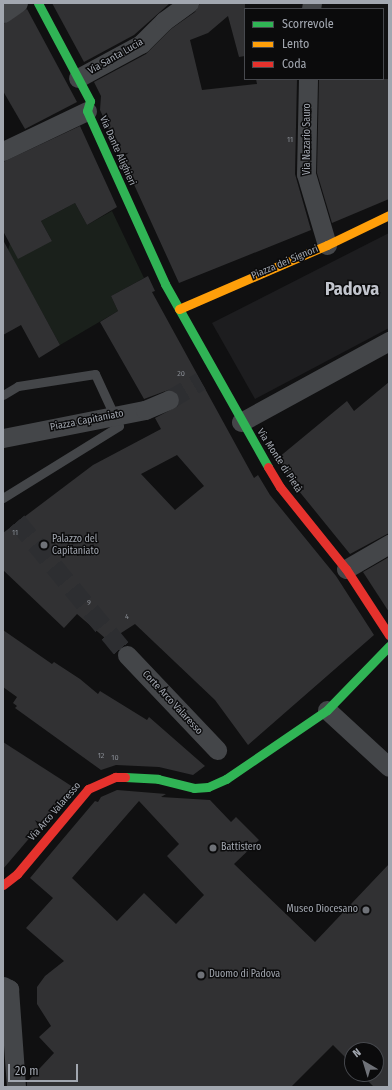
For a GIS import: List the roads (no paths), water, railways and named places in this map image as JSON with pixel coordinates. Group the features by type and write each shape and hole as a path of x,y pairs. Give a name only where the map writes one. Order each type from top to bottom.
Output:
{"street":[{"path":"3,12 18,3"},
{"name":"Via Dante Alighieri","path":"38,3 90,101 87,111 164,284 179,309"},
{"name":"Via Santa Lucia","path":"78,78 141,44 164,21 189,3"},
{"name":"Via Nazario Sauro","path":"308,80 306,174 327,245"},
{"path":"3,151 87,111"},
{"name":"Piazza dei Signori","path":"179,309 327,245 389,214"},
{"name":"Via Monte di Pietà","path":"179,309 241,422 280,487 346,569 389,635"},
{"path":"241,422 389,341"},
{"name":"Piazza Capitaniato","path":"3,438 144,410 169,400"},
{"path":"346,569 389,544"},
{"name":"Via Arco Valaresso","path":"3,885 17,874 88,789 115,777 158,779 194,788 208,787 226,779 327,710 389,646"},
{"name":"Corte Arco Valaresso","path":"127,655 221,754"},
{"path":"327,710 389,767"},
{"path":"3,986 9,989 16,1087"}],"lane":[{"path":"3,395 18,386 95,374 118,426 3,498"}],"tunnel":[{"path":"169,400 201,381"},
{"path":"17,521 127,655"}],"place":[{"name":"Palazzo del Capitaniato","path":"44,545"},
{"name":"Battistero","path":"213,848"},
{"name":"Museo Diocesano","path":"366,910"},
{"name":"Duomo di Padova","path":"201,975"}],"district":[{"name":"Padova","path":"352,289"}]}
